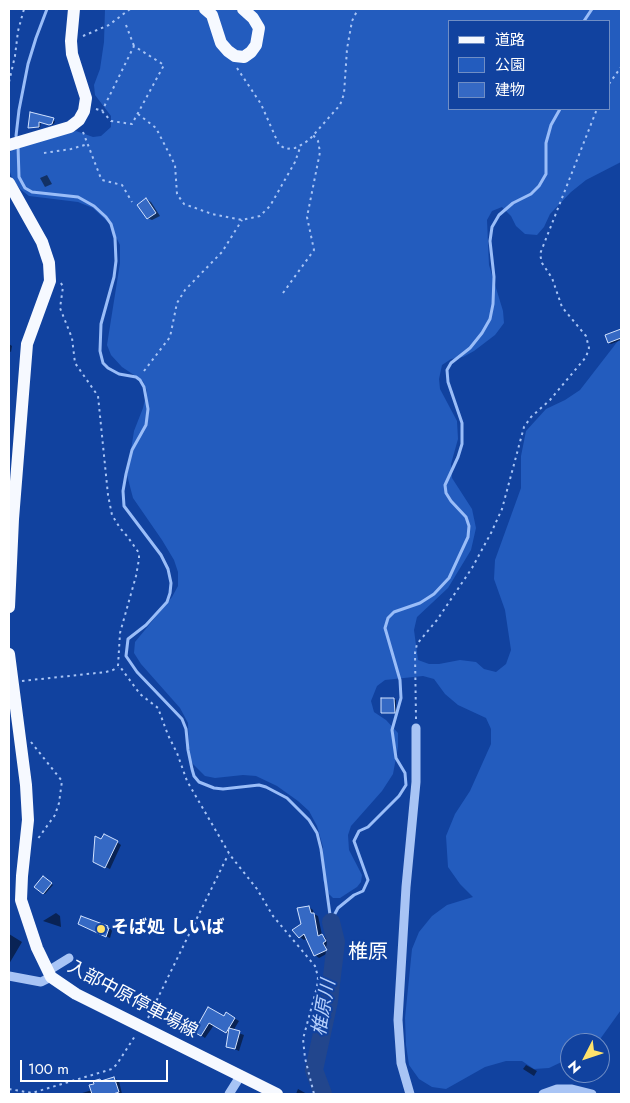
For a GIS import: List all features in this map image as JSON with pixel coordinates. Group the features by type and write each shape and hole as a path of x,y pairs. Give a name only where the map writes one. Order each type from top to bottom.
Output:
{"main road":[{"path":"9,145 70,127 84,111 86,98 72,54 71,39 74,9"},
{"path":"205,9 212,16 222,43 228,51 236,56 244,56 251,52 256,45 259,28 253,18 243,9"},
{"path":"9,183 42,242 49,263 50,274 50,281 27,344 14,509 9,607"},
{"name":"入部中原停車場線","path":"9,654 26,785 28,820 21,900 29,927 50,974 76,994 277,1094"}],"street":[{"path":"410,1094 400,1063 398,1020 406,887 416,782 416,728"},
{"path":"9,976 41,982 69,958"},
{"path":"229,1094 241,1076"},
{"path":"543,1094 557,1089 572,1089 592,1094"}],"path":[{"path":"9,82 19,25 24,9"},
{"path":"71,39 109,25 130,9"},
{"path":"236,56 237,68 261,104 279,145 286,148 295,148 313,135 340,106 344,94 347,49 352,21 358,9"},
{"path":"85,104 102,112 111,121 132,124 164,65 134,46 126,25"},
{"path":"102,112 134,46"},
{"path":"610,83 621,67"},
{"path":"416,728 415,653 417,644 437,620 472,568 491,533 502,509 524,427 531,417 550,400 586,357 589,348 586,336 562,307 552,278 542,263 540,254 597,110"},
{"path":"138,114 156,128 174,165 177,194 184,204 212,214 242,220 260,216 270,206 295,162 301,145"},
{"path":"77,121 81,125 102,180 122,185 132,202"},
{"path":"284,293 314,250 307,217 320,152 318,141 313,135"},
{"path":"44,153 88,144"},
{"path":"144,371 170,337 177,303 185,290 222,252 242,220"},
{"path":"12,682 106,672 118,666 120,632 140,559 139,553 112,515 108,495 98,396 75,363 72,338 60,308 63,287 57,276 50,274"},
{"path":"118,666 122,668 140,694 158,708 187,781 230,855 257,889 273,916 314,966 318,977 317,988 303,1039 305,1058 314,1094"},
{"path":"20,741 30,740 62,781 60,803 55,815 34,844 25,846"},
{"path":"9,1089 32,1094 112,1069 117,1064 142,1027 227,857 230,855"}],"green space":[{"path":"105,9 621,9 621,162 586,180 571,192 550,214 544,227 537,235 525,234 516,226 511,216 502,207 492,211 487,220 489,265 503,311 504,323 495,335 474,351 463,357 451,359 442,365 439,379 440,389 457,421 458,439 451,464 452,478 472,509 476,528 471,550 448,588 417,617 414,630 418,660 429,664 460,660 476,662 484,669 496,672 506,664 511,650 505,610 494,579 495,560 521,488 521,456 526,431 546,409 580,390 621,337 621,1010 604,1033 560,1033 560,1063 549,1068 534,1069 522,1061 506,1061 485,1067 446,1089 432,1087 419,1079 409,1065 405,1018 412,949 419,932 432,916 447,905 473,897 460,884 448,867 446,836 455,814 470,791 491,744 491,729 486,718 458,705 445,694 434,679 423,676 385,680 377,686 371,701 374,712 386,720 398,733 398,747 393,774 382,791 351,826 348,835 349,850 362,875 361,882 357,887 340,898 333,898 329,894 323,880 323,847 317,826 309,811 277,786 256,776 243,775 215,778 205,776 193,764 189,756 188,723 180,708 141,664 134,653 135,642 172,597 178,586 178,572 174,560 162,540 133,498 127,475 134,431 147,391 143,381 122,367 111,355 107,345 120,263 120,245 109,223 93,208 78,202 29,196 20,189 12,178 9,169 9,155 12,148 76,131 93,137 101,136 111,127 111,116 95,95 94,85 100,69 104,42"}],"building":[{"path":"30,112 54,118 52,124 39,122 39,127 28,128"},
{"path":"146,198 156,213 147,219 137,205"},
{"path":"621,329 621,338 608,343 605,335"},
{"path":"381,698 394,698 395,713 381,713"},
{"path":"104,834 118,841 105,868 93,862 95,836 101,839"},
{"path":"43,876 52,883 43,894 34,887"},
{"path":"309,906 311,913 314,913 318,936 322,934 326,941 323,943 327,950 314,956 304,934 299,938 292,930 301,924 297,908"},
{"path":"81,916 108,926 106,937 78,924"},
{"path":"208,1007 224,1016 226,1012 235,1018 226,1033 209,1023 201,1036 194,1032"},
{"path":"229,1028 240,1031 235,1049 226,1047"},
{"path":"114,1077 119,1092 113,1094 92,1094 89,1085 94,1084 93,1081"}],"waterway":[{"path":"16,136 28,64 47,9"},
{"path":"585,20 592,9"},
{"path":"331,921 338,908 354,895 363,891 368,880 354,841 359,831 368,827 399,796 406,785 405,773 396,758 392,730 401,698 400,680 385,628 388,618 394,612 420,603 434,594 449,578 468,537 469,526 466,517 446,493 445,485 462,444 462,423 448,382 447,370 451,363 470,348 490,319 493,304 494,277 490,241 492,227 499,215 513,203 531,194 539,186 546,174 546,143 551,125 559,110"},
{"path":"18,146 19,177 25,188 32,192 78,197 94,206 106,217 111,224 115,238 116,261 114,277 101,324 100,351 103,363 108,368 119,374 136,377 140,380 144,387 148,409 146,425 132,450 126,474 123,491 124,506 161,555 168,569 171,583 167,602 146,625 128,639 126,656 137,672 182,719 186,729 192,769 194,776 199,782 214,788 223,789 259,785 266,787 287,798 309,820 317,833 321,849 331,922"},
{"name":"椎原川","path":"323,1094 314,1070 329,1001 336,942 331,922"}],"place":[{"name":"そば処 しいば","path":"101,929"}],"district":[{"name":"椎原","path":"368,953"}]}
